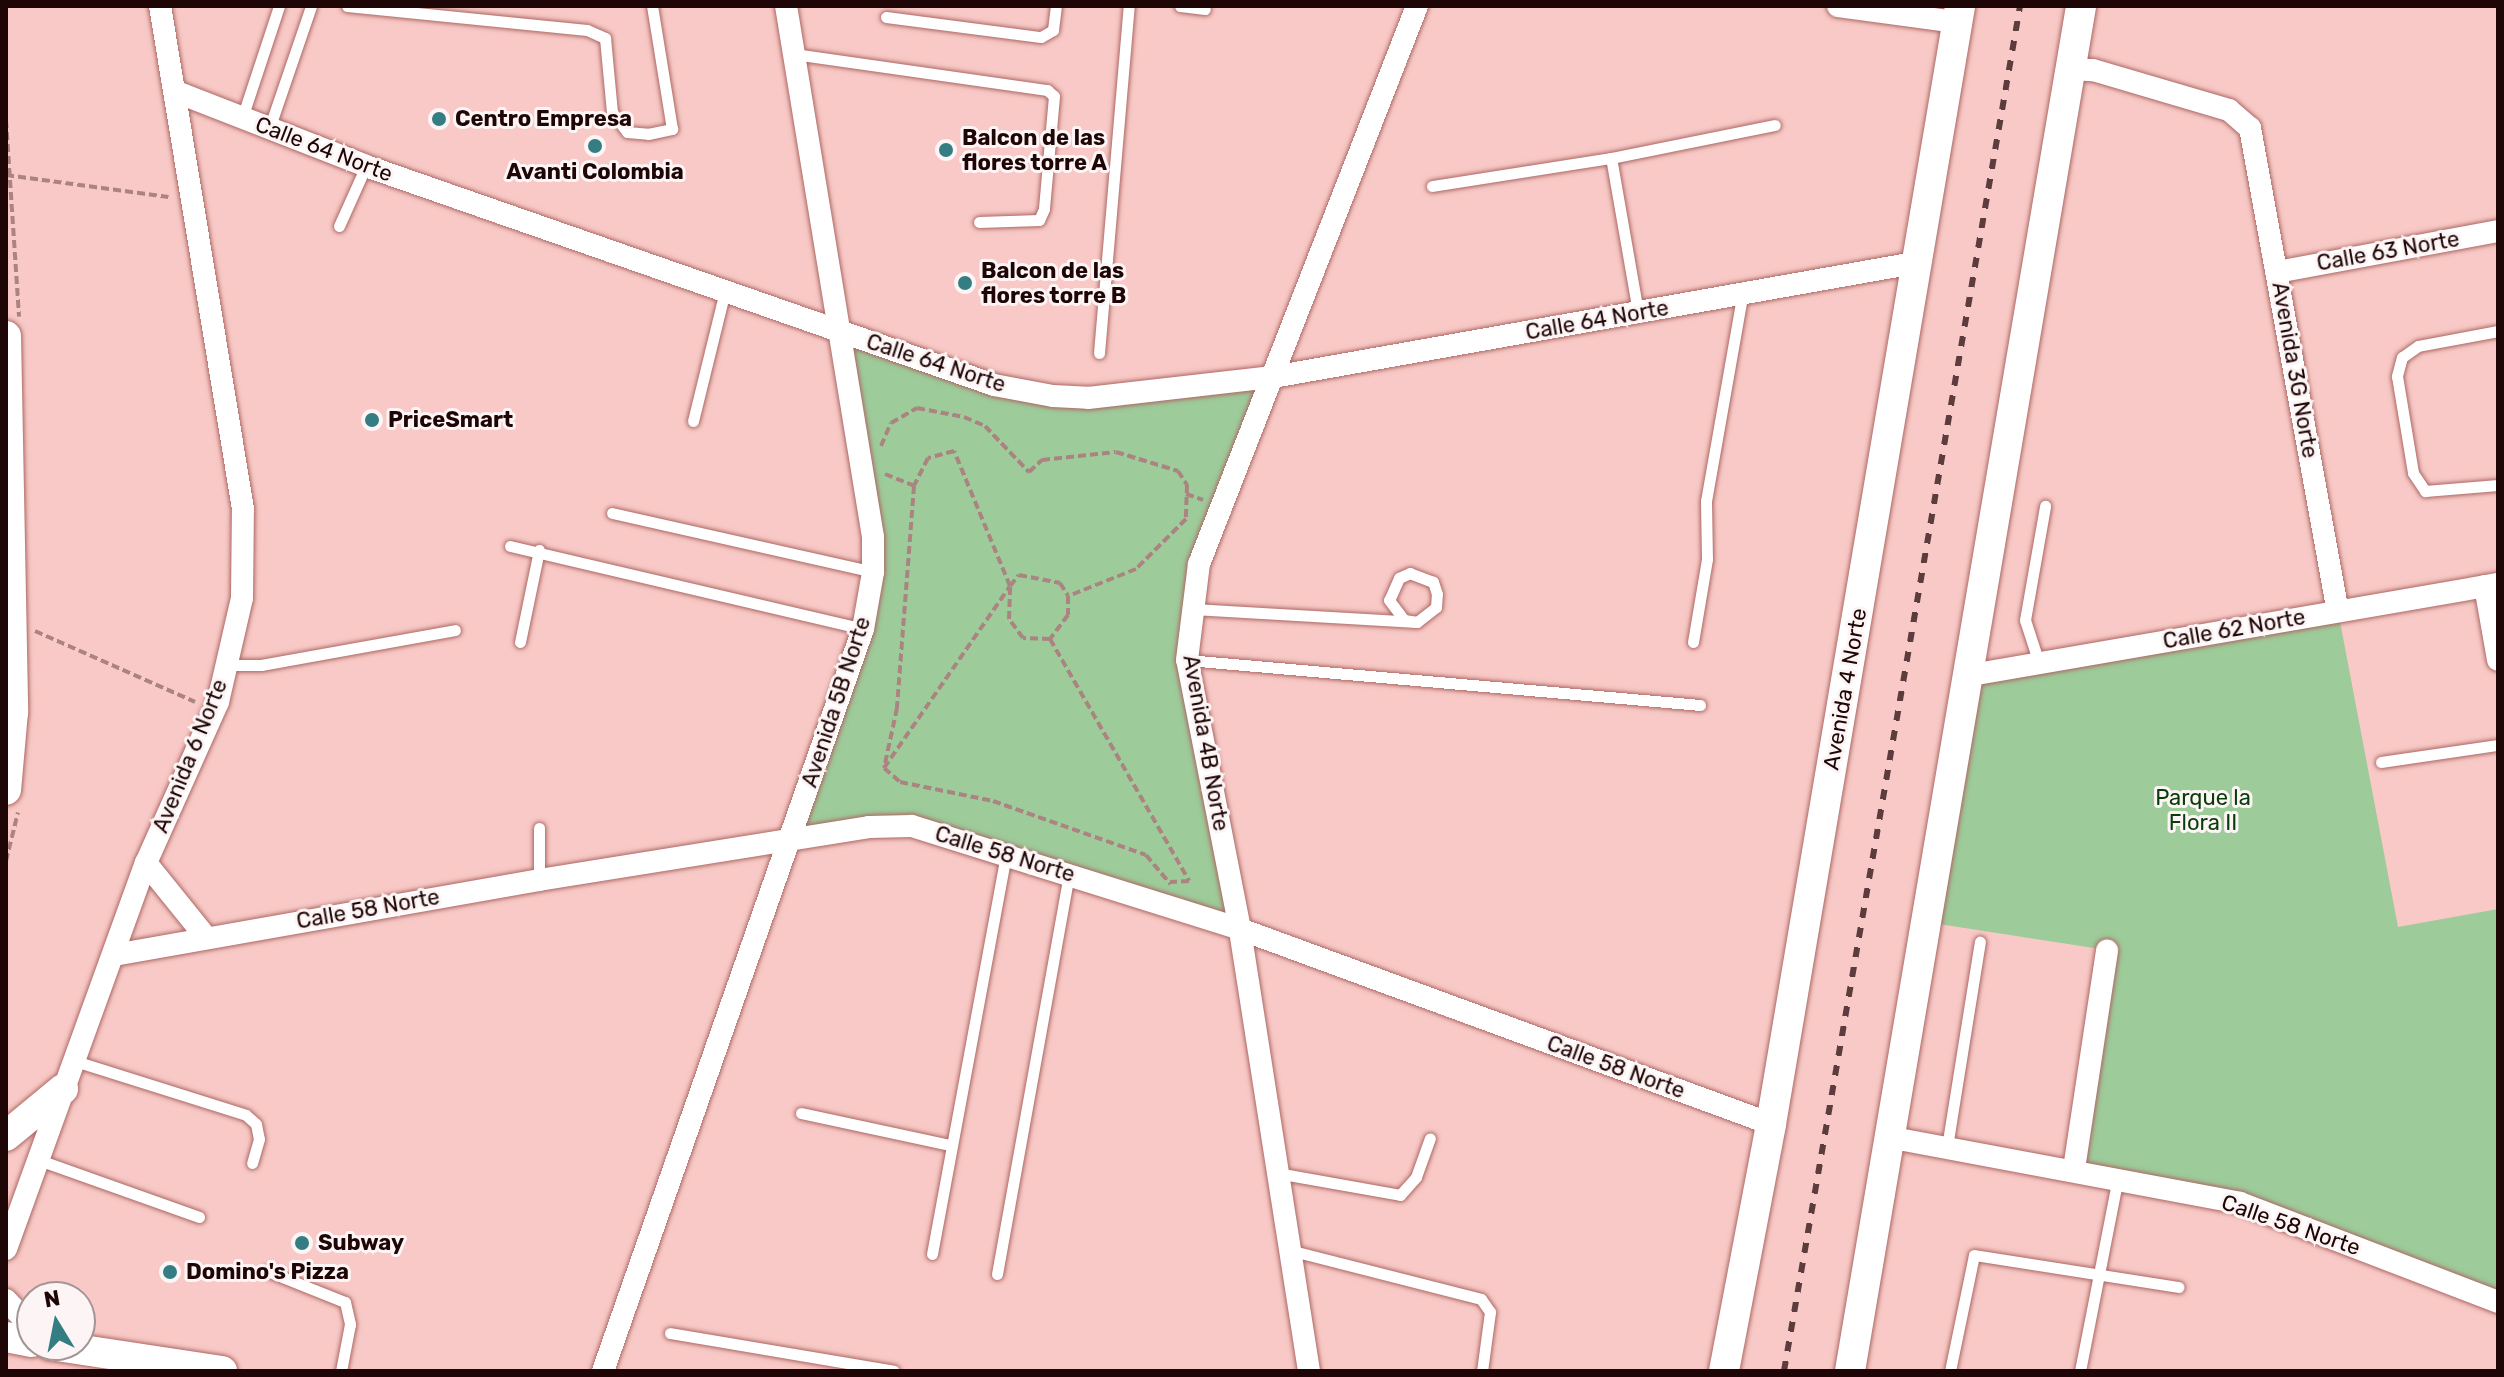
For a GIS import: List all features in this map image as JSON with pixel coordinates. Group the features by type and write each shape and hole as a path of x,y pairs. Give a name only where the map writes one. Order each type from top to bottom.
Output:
{"main road":[{"path":"1850,1371 1888,1137 1971,675 2081,6"},
{"name":"Avenida 4 Norte","path":"1724,1371 1771,1124 1920,262 1959,14"},
{"path":"6,336 13,712 6,790"},
{"path":"6,1136 63,1089"},
{"path":"96,1353 152,1364 222,1371"}],"street":[{"name":"Avenida 6 Norte","path":"6,1249 146,863 218,702 242,598 243,509 160,6"},
{"name":"Avenida 5B Norte","path":"603,1371 863,629 873,572 873,537 786,6"},
{"name":"Avenida 4B Norte","path":"1309,1371 1275,1173 1240,929 1187,660 1199,564 1417,6"},
{"path":"1838,6 1959,14"},
{"name":"Avenida 3G Norte","path":"2071,69 2093,70 2229,110 2250,128 2338,611"},
{"name":"Calle 64 Norte","path":"174,91 366,166 994,385 1053,396 1088,398 1273,377 1920,262"},
{"name":"Calle 63 Norte","path":"2277,272 2498,231"},
{"path":"2492,585 2498,660"},
{"name":"Calle 62 Norte","path":"1971,675 2492,585"},
{"name":"Calle 58 Norte","path":"114,955 205,936 539,880 790,840 912,826 1007,852 1240,929 1771,1124"},
{"path":"146,863 205,936"},
{"path":"2074,1169 2107,950"},
{"name":"Calle 58 Norte","path":"1888,1137 2074,1169 2240,1203 2498,1302"}],"lane":[{"path":"242,118 279,6"},
{"path":"269,129 311,6"},
{"path":"347,6 587,30 605,38 612,112 627,132 648,134 672,129 652,6"},
{"path":"886,17 1041,37 1053,30 1056,6"},
{"path":"1099,353 1129,6"},
{"path":"1180,6 1205,9"},
{"path":"794,54 1047,90 1054,96 1044,209 1039,220 979,222"},
{"path":"1432,186 1611,158 1775,125"},
{"path":"1611,158 1638,312"},
{"path":"339,226 366,166"},
{"path":"693,421 725,291"},
{"path":"1693,642 1707,559 1706,501 1742,296"},
{"path":"2498,331 2418,346 2402,357 2397,376 2413,473 2425,491 2498,485"},
{"path":"2039,663 2025,620 2045,506"},
{"path":"612,513 873,572"},
{"path":"510,546 539,550 863,629"},
{"path":"520,642 539,550"},
{"path":"1193,609 1417,622 1428,616 1437,594 1433,582 1410,573 1399,578 1389,600 1404,620 1417,622"},
{"path":"227,665 261,665 455,630"},
{"path":"1187,660 1700,705"},
{"path":"2381,762 2498,745"},
{"path":"539,828 539,880"},
{"path":"932,1254 1007,852"},
{"path":"997,1274 1069,874"},
{"path":"1947,1147 1980,942"},
{"path":"75,1061 246,1115 256,1124 259,1139 252,1163"},
{"path":"801,1113 950,1145"},
{"path":"1275,1173 1400,1195 1416,1177 1430,1138"},
{"path":"39,1160 199,1217"},
{"path":"2080,1371 2097,1272 2118,1178"},
{"path":"1289,1250 1481,1299 1490,1312 1482,1371"},
{"path":"1950,1371 1974,1255 2179,1287"},
{"path":"267,1271 345,1302 350,1324 341,1371"},
{"path":"670,1333 894,1371"}],"path":[{"path":"6,175 175,198"},
{"path":"914,486 884,474 881,444 891,423 917,408 985,426 1029,472 1042,460 1116,452 1178,471 1187,485 1186,519 1136,569 1068,596"},
{"path":"884,768 897,708 914,486 928,458 954,451 1010,586 1009,619 1023,638 1050,639"},
{"path":"884,768 1019,575 1045,577 1060,583 1068,596 1068,615 1050,639"},
{"path":"25,626 198,703"},
{"path":"1050,639 1189,881 1170,882"},
{"path":"884,768 900,782 993,801 1146,855 1170,882 1172,907"}],"green space":[{"path":"837,330 1053,396 1273,377 1199,564 1187,660 1240,929 912,826 790,840 873,572"},
{"name":"Parque la Flora II","path":"2338,611 2398,927 2498,909 2498,1302 2240,1203 2074,1169 2107,950 1926,922 1971,675"}],"railway":[{"path":"1784,1371 2020,6"}],"place":[{"name":"Centro Empresa","path":"439,119"},
{"name":"Avanti Colombia","path":"595,146"},
{"name":"Balcon de las flores torre A","path":"946,150"},
{"name":"Balcon de las flores torre B","path":"965,283"},
{"name":"PriceSmart","path":"372,420"},
{"name":"Subway","path":"302,1243"},
{"name":"Domino's Pizza","path":"170,1272"}]}
